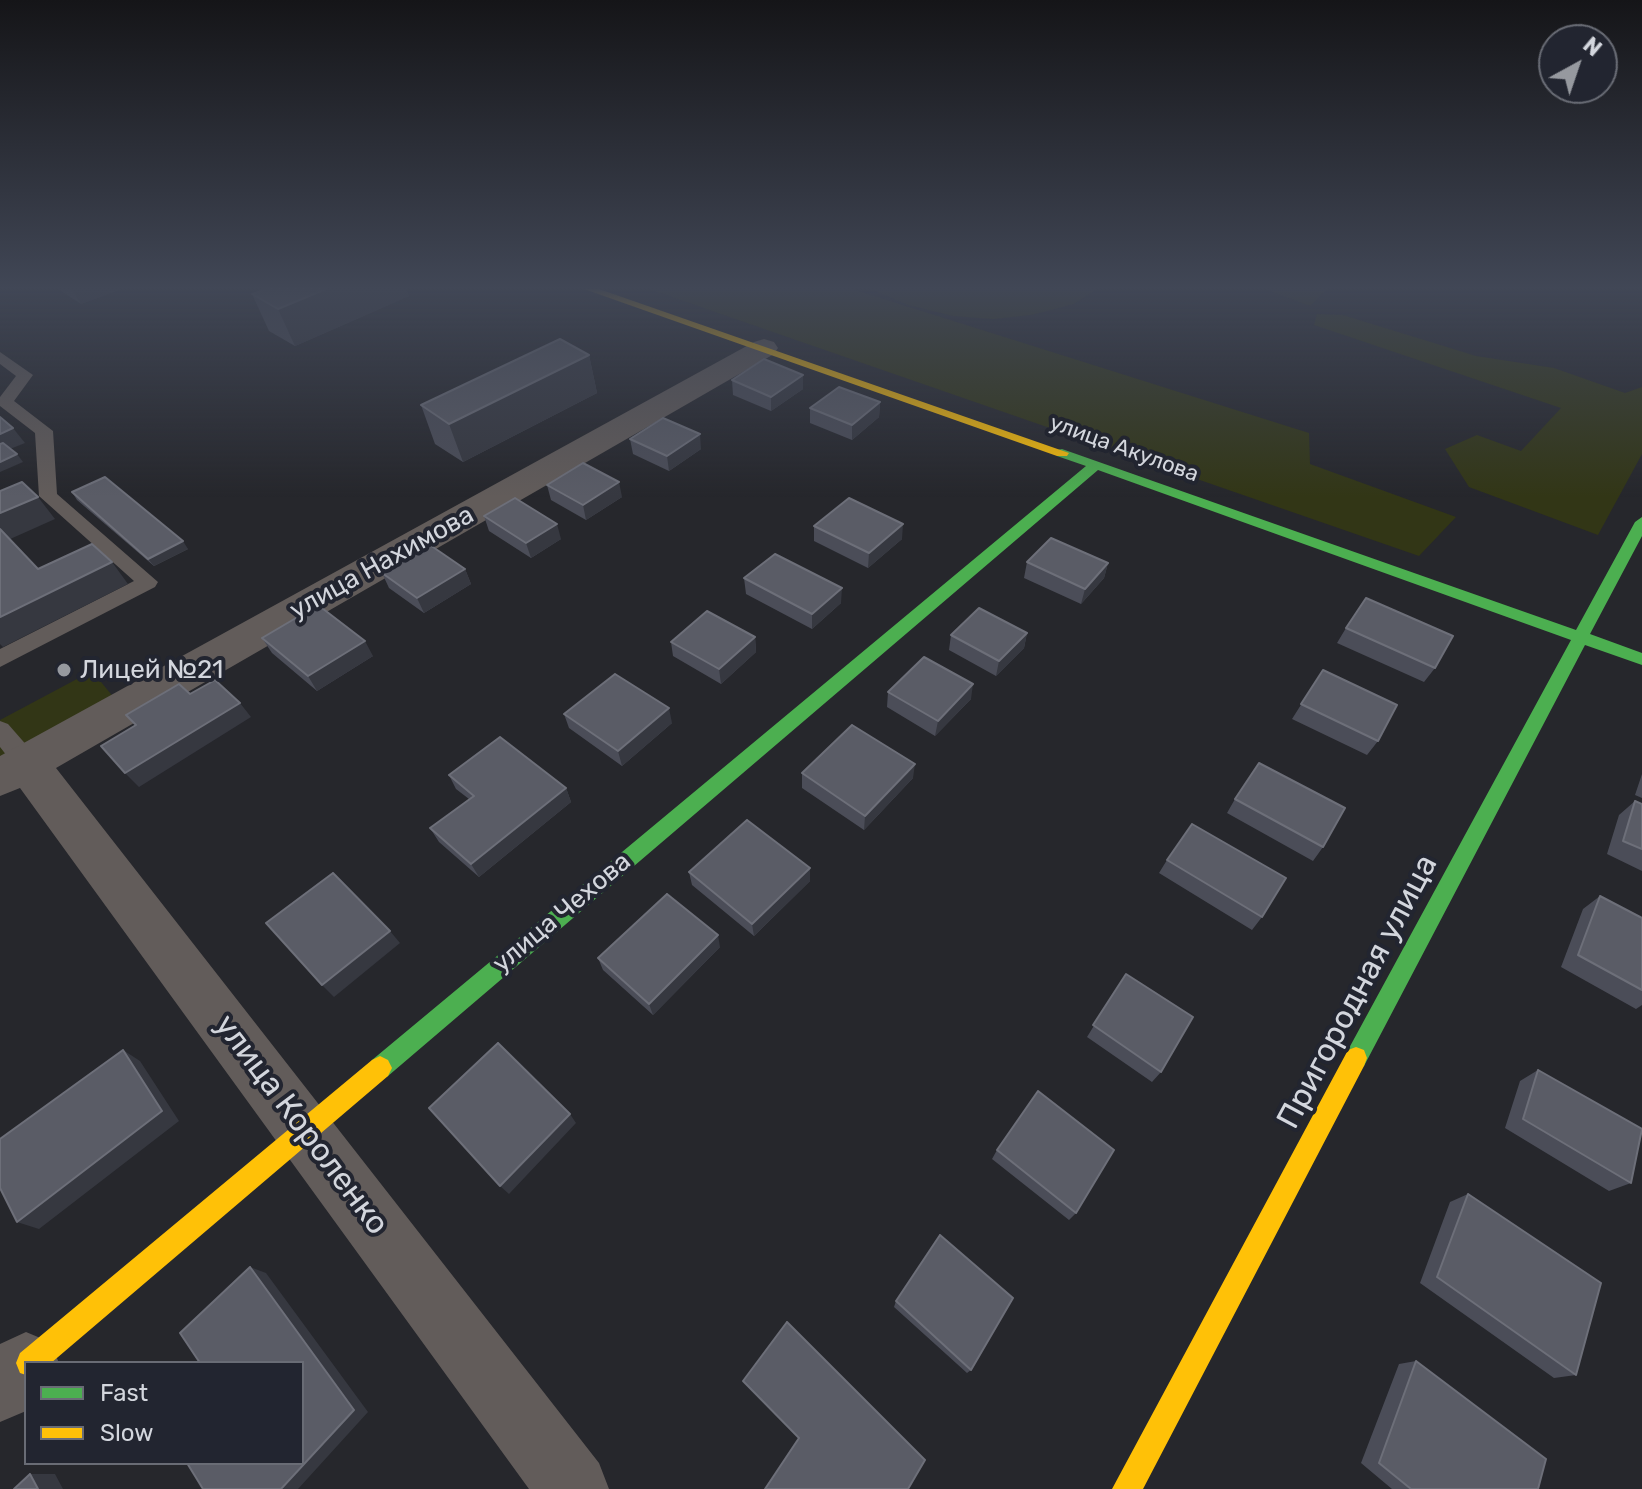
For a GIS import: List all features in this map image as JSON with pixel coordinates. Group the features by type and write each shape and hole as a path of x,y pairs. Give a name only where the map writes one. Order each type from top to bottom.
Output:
{"main road":[{"name":"улица Акулова","path":"794,358 1642,659"},
{"name":"улица Чехова","path":"33,1361 1096,465"},
{"name":"Пригородная улица","path":"1127,1489 1642,522"}],"street":[{"name":"улица Нахимова","path":"9,757 745,358"},
{"name":"улица Короленко","path":"9,757 305,1129 573,1489"},
{"name":"улица Чехова","path":"0,1388 24,1368"}],"lane":[{"path":"0,659 148,582 48,496 44,431 5,402 25,375 2,358"}],"green space":[{"path":"849,358 1073,358 1309,433 1310,464 1456,517 1419,556"},
{"path":"1414,358 1492,358 1554,368 1625,393 1642,387 1642,454 1598,535 1469,487 1445,449 1477,435 1521,451 1561,408"},
{"path":"92,671 115,699 0,763 0,720"}],"building":[{"path":"519,358 582,358 449,424 421,405"},
{"path":"764,359 803,375 771,397 732,380"},
{"path":"839,387 880,402 852,425 810,408"},
{"path":"0,417 13,428 0,434"},
{"path":"663,418 700,434 667,456 630,439"},
{"path":"0,444 17,454 0,462"},
{"path":"583,463 619,482 583,505 547,485"},
{"path":"105,477 183,541 148,559 72,492"},
{"path":"22,482 38,497 0,513 0,491"},
{"path":"515,498 557,524 526,543 484,516"},
{"path":"849,498 903,524 869,553 814,526"},
{"path":"0,529 38,569 92,544 112,562 0,617"},
{"path":"1051,538 1108,563 1085,589 1027,562"},
{"path":"430,545 465,569 417,598 382,573"},
{"path":"775,554 842,588 812,614 744,578"},
{"path":"1366,598 1453,636 1435,668 1346,628"},
{"path":"318,605 365,641 308,676 262,638"},
{"path":"979,608 1027,633 999,661 951,635"},
{"path":"707,611 755,637 719,669 671,642"},
{"path":"924,657 973,684 938,721 888,692"},
{"path":"1323,670 1397,705 1378,741 1301,704"},
{"path":"615,674 669,708 618,751 564,714"},
{"path":"215,680 240,703 125,773 101,746 136,725 126,715 179,684 190,694"},
{"path":"852,725 915,764 865,816 802,773"},
{"path":"500,737 566,788 471,864 430,828 474,796 449,775"},
{"path":"1259,763 1345,808 1323,847 1235,799"},
{"path":"1635,801 1642,804 1642,849 1623,841"},
{"path":"747,820 810,868 752,924 689,872"},
{"path":"1192,824 1286,878 1262,917 1167,860"},
{"path":"333,873 390,931 322,985 266,923"},
{"path":"667,894 718,935 649,1004 598,958"},
{"path":"1600,896 1642,918 1642,990 1578,955"},
{"path":"1126,974 1193,1017 1161,1072 1093,1025"},
{"path":"498,1043 570,1114 500,1186 429,1108"},
{"path":"123,1050 162,1111 17,1222 0,1188 0,1139"},
{"path":"1538,1070 1642,1129 1631,1183 1523,1119"},
{"path":"1038,1091 1114,1150 1076,1213 997,1150"},
{"path":"1468,1194 1601,1283 1576,1375 1437,1277"},
{"path":"940,1235 1013,1298 971,1370 896,1301"},
{"path":"250,1267 354,1410 304,1464 304,1361 199,1361 180,1333"},
{"path":"787,1322 925,1460 908,1489 765,1489 799,1438 743,1381"},
{"path":"1416,1361 1546,1459 1538,1489 1411,1489 1379,1463"},
{"path":"188,1465 303,1465 281,1489 203,1489"},
{"path":"30,1474 38,1489 14,1489"}],"traffic: fast":[{"path":"1062,453 1642,659"},
{"path":"380,1068 1096,465"},
{"path":"1356,1058 1642,522"}],"traffic: slow":[{"path":"789,358 1062,453"},
{"path":"1127,1489 1356,1058"},
{"path":"32,1361 380,1068"}],"place":[{"name":"Лицей №21","path":"64,670"}]}
